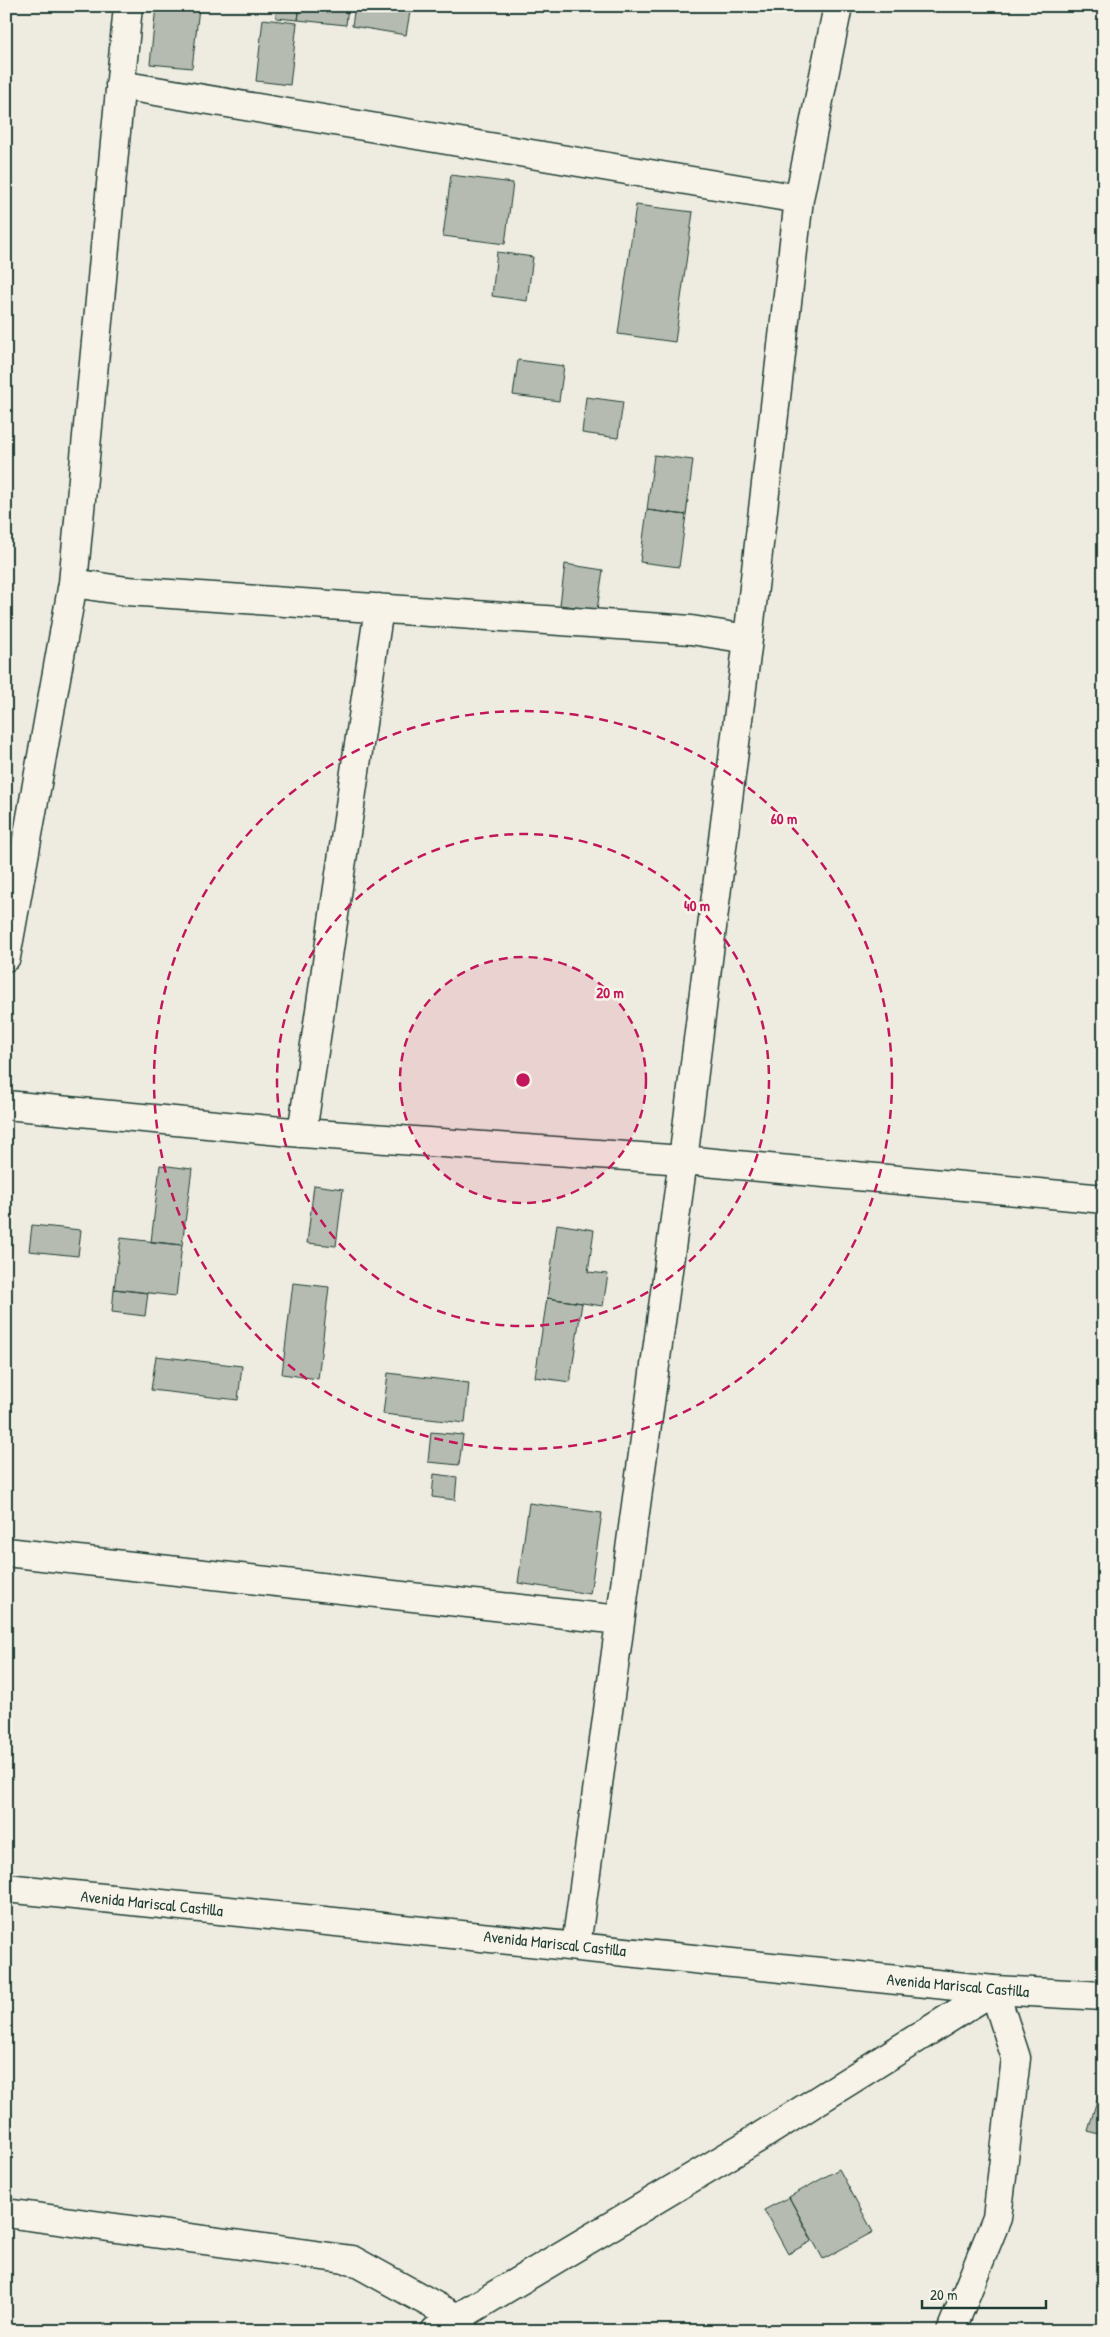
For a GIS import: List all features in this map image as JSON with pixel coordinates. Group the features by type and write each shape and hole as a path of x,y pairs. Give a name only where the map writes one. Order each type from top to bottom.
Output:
{"street":[{"path":"6,957 73,583 128,6"},
{"path":"576,1946 683,1160 748,639 799,199 838,6"},
{"path":"120,84 799,199"},
{"path":"73,583 127,591 691,630 748,639"},
{"path":"302,1133 379,608"},
{"path":"6,1105 302,1133 683,1160 1104,1199"},
{"path":"6,1552 620,1620"},
{"name":"Avenida Mariscal Castilla","path":"6,1888 994,1990 1104,1996"},
{"path":"6,2212 352,2260 452,2327 994,1990 1016,2058 997,2218 951,2331"}],"building":[{"path":"156,6 199,8 192,68 150,64"},
{"path":"277,6 300,6 298,20 276,18"},
{"path":"300,6 348,6 346,25 298,20"},
{"path":"355,6 411,6 406,35 352,26"},
{"path":"263,19 297,23 290,85 256,81"},
{"path":"451,175 513,183 505,244 443,236"},
{"path":"636,205 693,212 675,342 618,334"},
{"path":"497,252 533,257 527,301 492,296"},
{"path":"518,360 564,366 559,401 513,395"},
{"path":"586,397 623,402 618,438 582,433"},
{"path":"654,455 693,460 686,515 647,510"},
{"path":"647,510 686,515 679,567 640,562"},
{"path":"565,564 603,570 597,610 560,605"},
{"path":"160,1165 192,1169 182,1245 151,1242"},
{"path":"314,1185 343,1189 336,1246 307,1243"},
{"path":"557,1224 594,1230 588,1272 608,1274 603,1306 547,1298"},
{"path":"32,1225 81,1230 78,1256 29,1251"},
{"path":"121,1238 182,1245 176,1296 114,1289"},
{"path":"293,1283 329,1287 318,1379 282,1374"},
{"path":"114,1289 148,1293 145,1316 112,1312"},
{"path":"547,1298 582,1303 570,1382 535,1377"},
{"path":"156,1356 242,1366 238,1400 151,1390"},
{"path":"388,1373 469,1383 465,1423 383,1414"},
{"path":"431,1432 463,1435 459,1465 428,1462"},
{"path":"434,1474 457,1477 455,1500 432,1497"},
{"path":"529,1503 602,1513 590,1594 518,1583"},
{"path":"1104,2076 1104,2136 1088,2131"},
{"path":"839,2169 873,2232 823,2259 789,2197"},
{"path":"789,2197 812,2241 788,2254 764,2210"}]}
